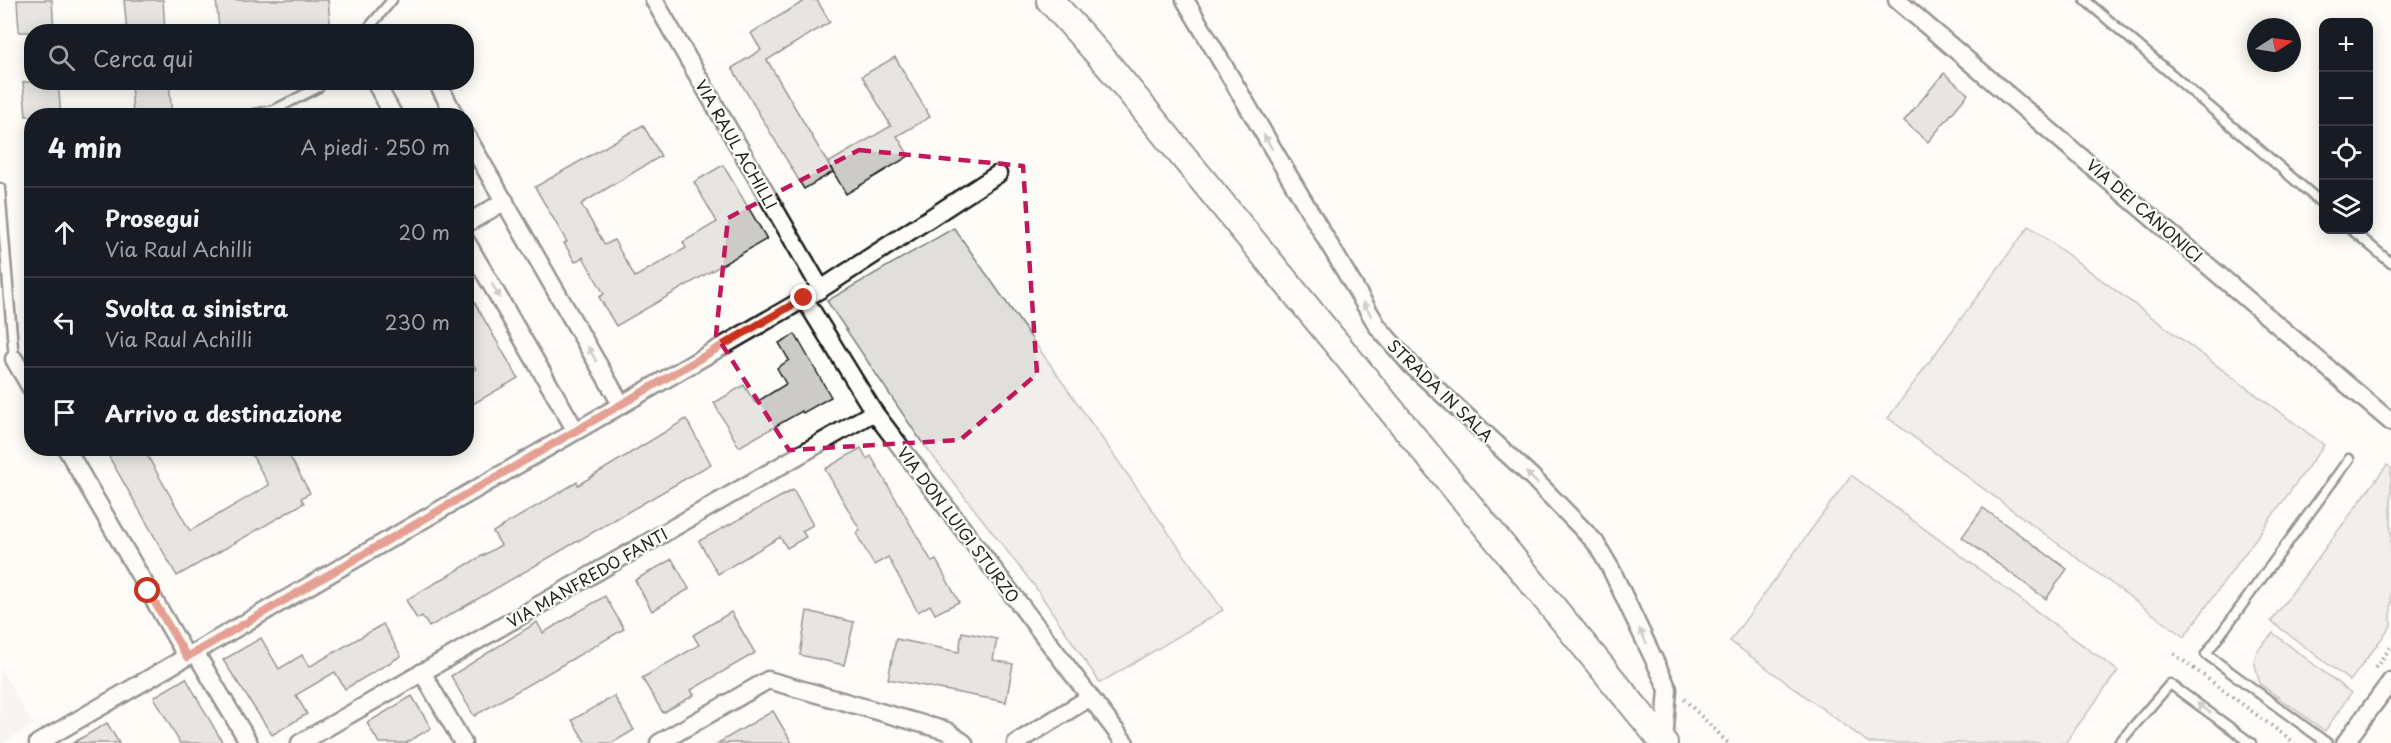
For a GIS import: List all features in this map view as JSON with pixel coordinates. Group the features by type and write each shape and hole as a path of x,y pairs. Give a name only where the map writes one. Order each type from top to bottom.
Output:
{"main road":[{"path":"1050,0 1109,66 1664,743"}],"street":[{"name":"VIA RAUL ACHILLI","path":"654,0 820,289"},
{"name":"STRADA IN SALA","path":"1185,0 1378,327 1411,365 1532,477 1594,542 1611,569 1668,689 1664,743"},
{"name":"VIA DEI CANONICI","path":"1898,0 2391,422"},
{"path":"379,90 390,108"},
{"path":"441,90 451,108"},
{"path":"474,149 621,404"},
{"path":"38,743 57,739 191,654 820,289 998,174"},
{"path":"474,219 505,201"},
{"path":"474,255 576,431"},
{"name":"VIA DON LUIGI STURZO","path":"804,298 874,412 1125,743"},
{"path":"14,359 24,376"},
{"name":"VIA MANFREDO FANTI","path":"300,743 874,412"},
{"path":"71,456 191,654 249,743"},
{"path":"422,672 463,743"},
{"path":"658,743 768,680 947,731 964,743"},
{"path":"2345,743 2391,681"},
{"path":"1016,743 1089,698"}],"lane":[{"path":"372,24 392,0"},
{"path":"2085,0 2319,201"},
{"path":"278,108 309,90"},
{"path":"0,189 14,359"},
{"path":"2357,234 2391,263"},
{"path":"2327,743 2206,654 2349,459"},
{"path":"2119,743 2170,684 2251,743"}],"path":[{"path":"2174,654 2295,743"},
{"path":"1668,689 1687,701 1728,743"}],"highlighted area":[{"path":"859,150 1023,166 1037,374 960,440 789,450 716,335 728,218"}],"shaded area":[{"path":"2029,226 2324,445 2184,637 1888,418"},
{"path":"954,228 1223,610 1100,683 1036,588 921,441 827,301"},
{"path":"2387,465 2391,468 2391,626 2350,681 2271,621"},
{"path":"1851,475 2118,671 2065,743 1869,743 1730,641"},
{"path":"2273,633 2351,693 2325,731 2260,684 2254,661 2257,651"},
{"path":"0,667 33,725 3,743 0,743"}],"building":[{"path":"17,0 52,0 54,24 24,24 24,32 19,32"},
{"path":"124,0 163,0 164,24 126,24"},
{"path":"216,0 328,0 330,24 219,24"},
{"path":"806,0 817,0 830,22 767,60 833,172 804,189 732,68 761,50 751,33"},
{"path":"895,57 930,117 897,136 909,156 846,194 828,163 891,126 862,76"},
{"path":"1944,73 1968,94 1928,142 1904,121"},
{"path":"23,82 24,90 59,90 60,108 25,108"},
{"path":"131,90 170,90 171,108 133,108"},
{"path":"643,125 661,156 581,204 605,245 614,240 635,277 686,248 683,242 717,222 694,182 723,165 767,239 616,326 599,297 604,294 583,257 575,262 564,243 567,242 535,187"},
{"path":"474,302 518,378 474,403 474,370 476,369 474,366"},
{"path":"795,334 831,397 739,447 714,403 744,385 755,403 786,384 777,368 789,360 779,343"},
{"path":"686,419 711,464 429,627 422,616 417,619 406,600 501,545 493,532 577,482 578,485"},
{"path":"861,448 867,459 871,456 932,562 936,560 959,602 935,614 930,605 918,612 888,557 874,565 856,533 860,530 825,469"},
{"path":"109,456 148,456 190,531 269,485 253,456 289,456 310,493 301,498 304,503 177,576"},
{"path":"793,490 813,525 802,531 806,537 787,548 780,537 718,574 699,541"},
{"path":"1983,508 2067,569 2046,599 1962,537"},
{"path":"672,559 689,589 652,611 635,580"},
{"path":"605,596 624,629 474,716 451,676 537,622 543,633"},
{"path":"807,611 854,622 844,665 800,655"},
{"path":"731,612 755,653 691,690 694,695 663,713 642,678 699,645 693,635"},
{"path":"383,624 401,656 345,689 335,672 296,695 307,714 272,735 223,660 261,638 279,669 302,655 309,667"},
{"path":"962,632 997,639 993,660 1013,664 1006,702 888,679 896,639 959,652"},
{"path":"186,678 223,743 180,743 154,697"},
{"path":"412,696 431,728 406,743 379,743 367,723"},
{"path":"614,696 634,730 612,743 586,743 572,720"},
{"path":"773,711 792,743 718,743"},
{"path":"107,723 119,743 73,743"}],"route":[{"path":"148,591 187,657 804,298"}]}
